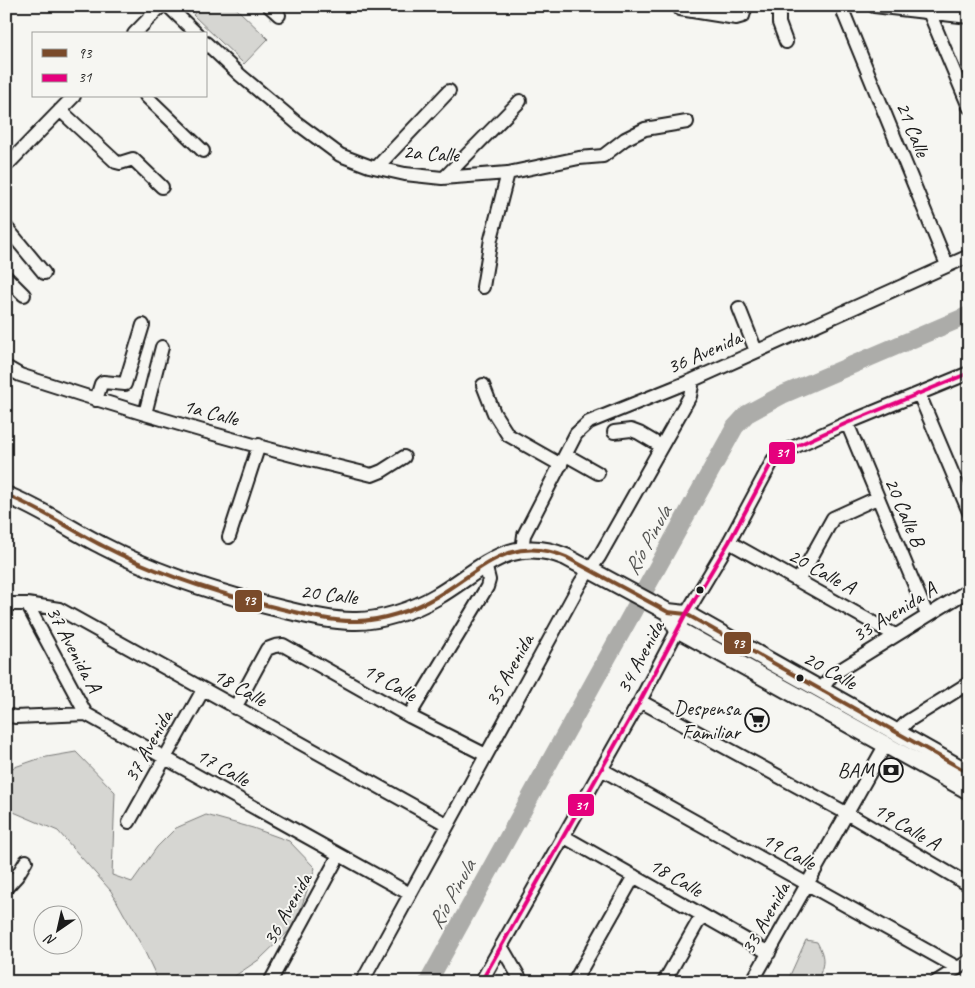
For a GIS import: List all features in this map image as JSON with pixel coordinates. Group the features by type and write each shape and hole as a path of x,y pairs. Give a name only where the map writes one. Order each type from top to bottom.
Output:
{"main road":[{"name":"20 Calle","path":"6,494 142,566 194,585 258,604 312,616 354,621 393,616 436,598 485,564 507,554 522,550 550,550 662,609 686,614 821,690 969,791"},
{"path":"662,609 677,629"},
{"name":"20 Calle","path":"677,629 856,727 891,738 969,773"}],"street":[{"path":"136,32 161,6"},
{"path":"168,6 195,32"},
{"path":"268,6 279,16"},
{"path":"680,9 736,18 743,16 746,6"},
{"path":"779,6 779,23 786,42"},
{"name":"21 Calle","path":"844,6 844,14 946,265"},
{"path":"874,6 969,17"},
{"path":"929,12 969,108"},
{"name":"2a Calle","path":"208,45 297,124 340,155 405,174 445,177 508,173 579,158 603,156 625,139 645,129 686,122"},
{"path":"377,167 449,91"},
{"path":"6,166 72,98"},
{"path":"148,98 204,151"},
{"path":"445,177 520,101"},
{"path":"60,110 116,162 120,164 133,159 162,187"},
{"path":"483,287 491,239 508,173"},
{"path":"6,227 44,273"},
{"name":"36 Avenida","path":"522,550 524,535 576,434 589,422 693,380 969,256"},
{"path":"6,277 24,295"},
{"path":"739,308 756,351"},
{"path":"96,400 103,382 125,384 143,325"},
{"path":"145,414 162,346"},
{"name":"1a Calle","path":"6,367 20,375 96,400 302,458 372,475 404,457"},
{"name":"34 Avenida","path":"481,982 640,700 677,629 729,542 773,460 781,453 847,423 969,373"},
{"name":"35 Avenida","path":"362,982 581,582 599,557 690,396 693,380"},
{"path":"483,385 494,413 508,436 598,473"},
{"path":"919,394 969,512"},
{"name":"20 Calle B","path":"847,423 927,615"},
{"path":"614,432 631,430 640,433 661,446"},
{"path":"229,537 259,445"},
{"path":"798,581 834,518 877,498"},
{"name":"20 Calle A","path":"729,542 895,635"},
{"path":"409,716 487,587 489,580 485,564"},
{"name":"33 Avenida A","path":"821,690 832,674 969,590"},
{"name":"18 Calle","path":"6,604 27,604 59,609 448,825"},
{"name":"37 Avenida A","path":"27,604 86,714"},
{"name":"19 Calle","path":"235,708 267,650 275,646 288,647 409,716 486,755"},
{"name":"33 Avenida","path":"752,982 891,738 908,721 969,683"},
{"name":"37 Avenida","path":"129,822 203,690"},
{"name":"19 Calle A","path":"640,700 848,814 969,886"},
{"path":"6,715 15,717 86,714"},
{"name":"17 Calle","path":"86,714 410,894"},
{"name":"19 Calle","path":"601,769 808,883 963,964"},
{"name":"18 Calle","path":"563,836 769,953"},
{"name":"36 Avenida","path":"270,982 339,855"},
{"path":"6,888 26,862"},
{"path":"574,982 634,876"},
{"path":"664,982 702,915"},
{"path":"501,946 522,982"},
{"path":"936,982 963,964"}],"shaded area":[{"path":"201,6 234,6 268,39 244,64 193,15"},
{"path":"76,752 115,792 112,875 132,882 157,847 176,828 206,815 253,828 289,841 315,868 295,925 260,959 226,982 159,982 143,948 111,891 58,831 9,810 6,811 6,770 41,758"},
{"path":"806,940 817,942 822,953 822,966 817,982 787,982"}],"waterway":[{"name":"Río Pinula","path":"428,982 735,427 747,414 782,395 969,315"}],"transit line":[{"name":"31","path":"481,982 640,701 686,614 729,542 773,460 781,453 847,423 969,373"},
{"name":"93","path":"6,495 31,506 103,546 147,567 192,584 239,598 302,614 336,620 374,620 396,614 436,597 497,558 512,552 528,549 546,551 566,557 668,612 686,614 969,773"}],"place":[{"name":"Despensa Familiar","path":"757,720"},
{"name":"BAM","path":"891,770"}]}
